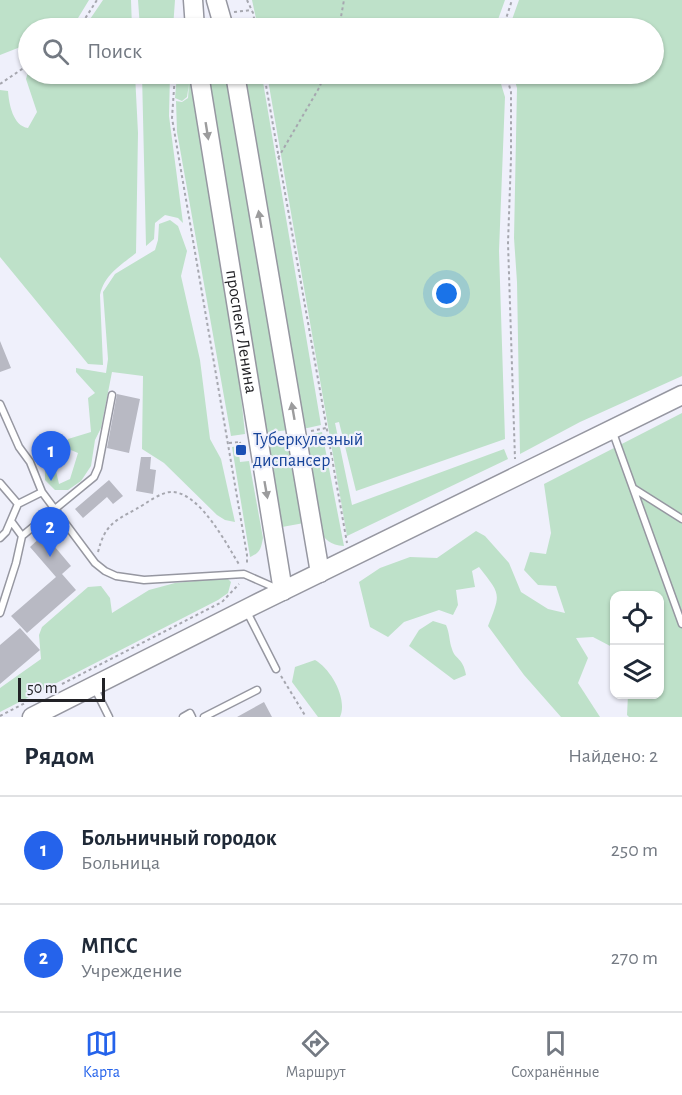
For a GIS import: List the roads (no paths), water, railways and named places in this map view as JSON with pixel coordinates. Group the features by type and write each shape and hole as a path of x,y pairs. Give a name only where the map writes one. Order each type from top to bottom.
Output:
{"street":[{"path":"193,0 194,18"},
{"path":"216,0 226,18"},
{"name":"проспект Ленина","path":"201,84 282,591"},
{"path":"237,84 320,573"},
{"path":"32,708 93,686 682,395"}],"lane":[{"path":"0,613 22,536 94,477 98,468 112,395"},
{"path":"0,404 19,447 30,462 42,492 95,563 105,571 116,576 144,580 244,574 282,591"},
{"path":"612,430 682,624"},
{"path":"1,485 18,504"},
{"path":"632,488 682,519"},
{"path":"0,538 6,532 18,504 42,492"},
{"path":"11,521 22,536"},
{"path":"0,525 6,532"},
{"path":"245,609 276,669"},
{"path":"93,686 109,717"},
{"path":"204,717 257,690"},
{"path":"183,717 190,713 192,717"}],"place":[{"name":"Туберкулезный диспансер","path":"241,450"},
{"name":"Больничный городок","path":"51,481"},
{"name":"МПСС","path":"50,557"}]}
